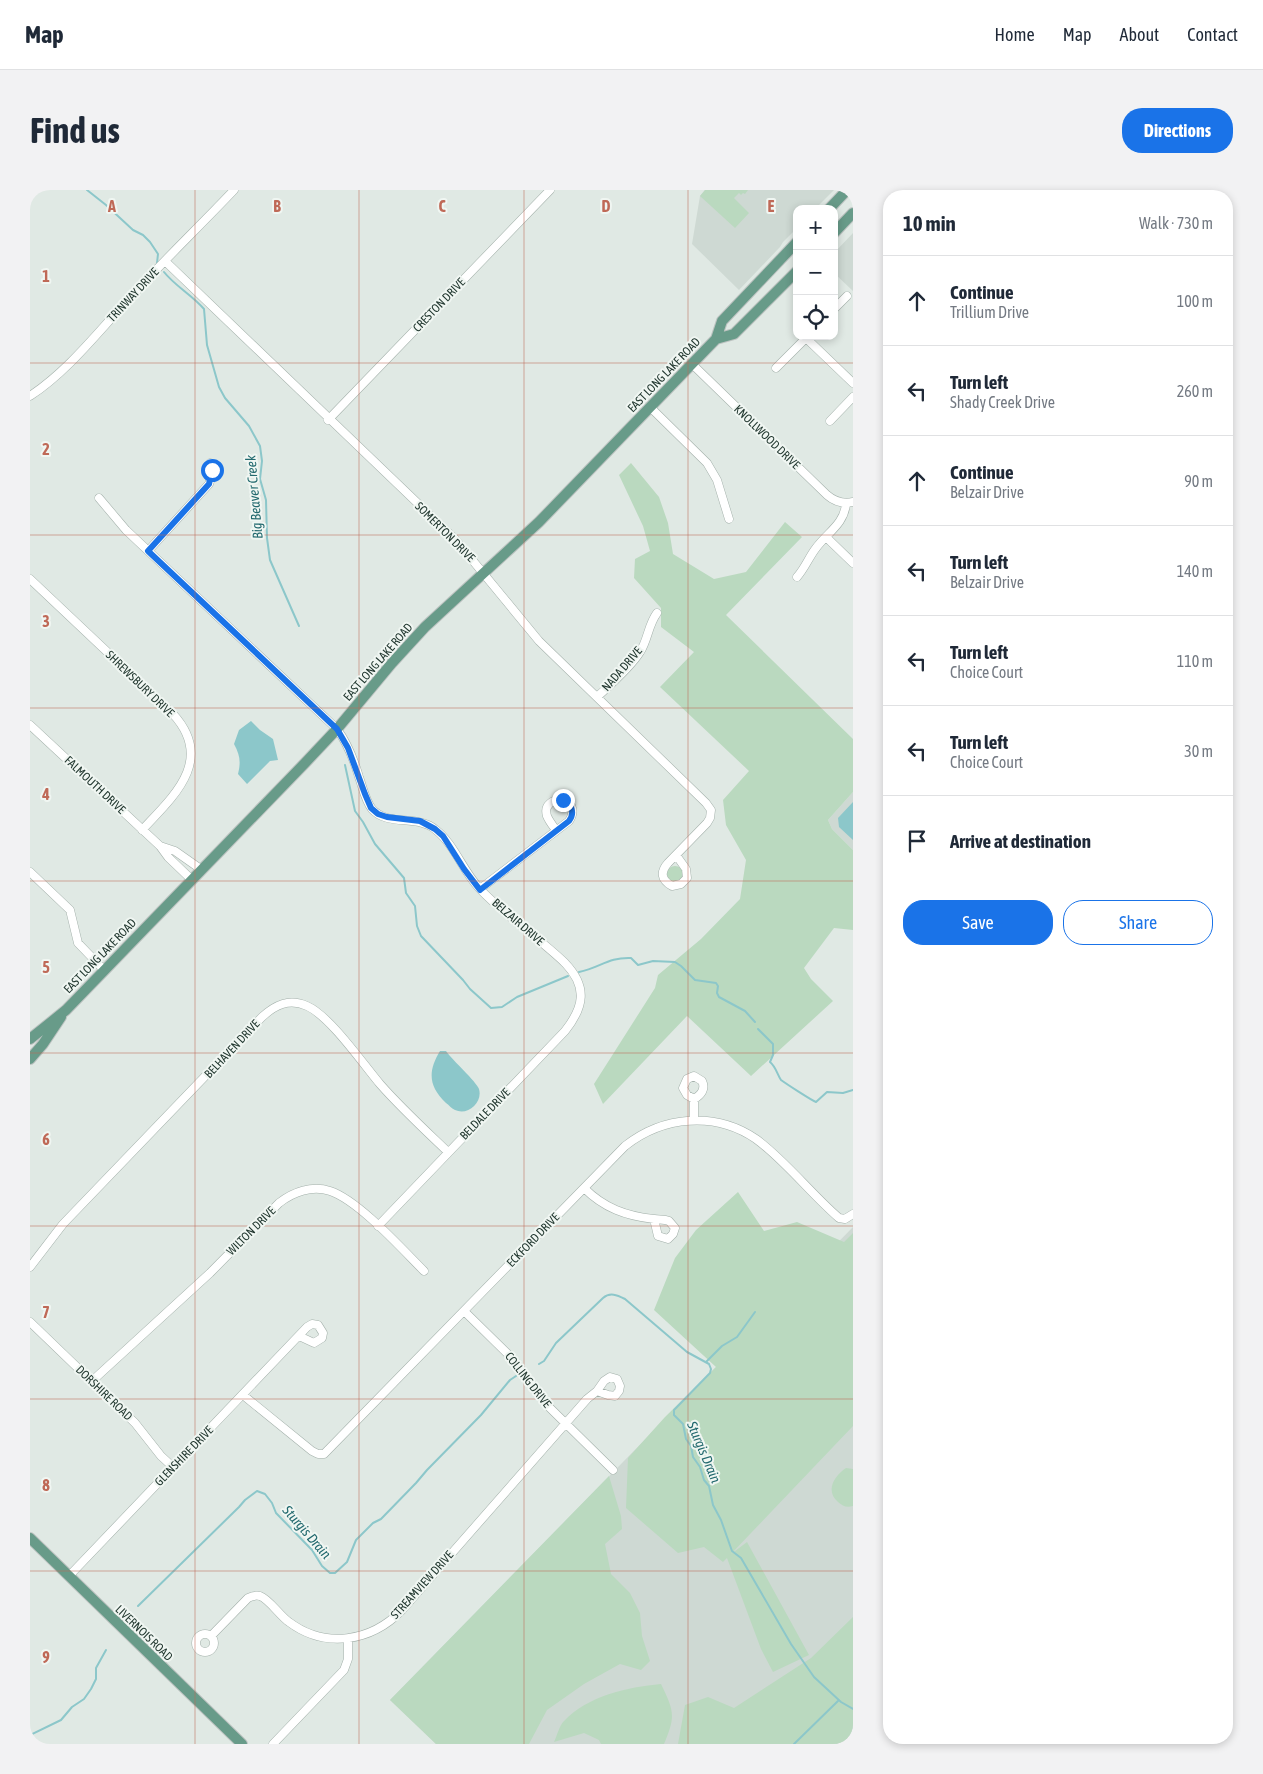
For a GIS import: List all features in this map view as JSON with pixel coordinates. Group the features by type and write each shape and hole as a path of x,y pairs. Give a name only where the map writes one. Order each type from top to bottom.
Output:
{"main road":[{"path":"833,205 848,190"},
{"path":"838,229 853,213"},
{"name":"EAST LONG LAKE ROAD","path":"30,1039 66,1010 202,870 337,729 425,627 539,522 692,364 716,339 722,321 793,246"},
{"name":"EAST LONG LAKE ROAD","path":"716,339 734,334 793,275"},
{"path":"762,278 762,288 771,297"},
{"name":"EAST LONG LAKE ROAD","path":"30,1059 43,1044 66,1010"},
{"name":"LIVERNOIS ROAD","path":"30,1538 242,1744"}],"street":[{"name":"TRINWAY DRIVE","path":"30,396 46,385 80,352 164,261 234,190"},
{"name":"CRESTON DRIVE","path":"328,420 550,190"},
{"name":"SOMERTON DRIVE","path":"164,261 328,420 455,539 539,641 706,803 712,813 707,823 676,855"},
{"path":"838,305 847,296"},
{"path":"776,368 804,340"},
{"path":"810,340 853,383"},
{"name":"KNOLLWOOD DRIVE","path":"692,364 827,496 838,502 850,503"},
{"path":"830,421 853,397"},
{"path":"650,407 707,463 717,480 729,519"},
{"path":"148,551 209,484 211,478 210,464"},
{"name":"BELZAIR DRIVE","path":"99,498 119,523 337,729 348,748 371,808 378,814 387,817 420,821 443,836 480,890 569,967 581,989 581,997"},
{"path":"796,577 805,568 818,545 844,517 850,503"},
{"path":"826,536 853,563"},
{"name":"SHREWSBURY DRIVE","path":"30,579 173,714 188,736 191,758 186,778 175,794 142,830"},
{"name":"NADA DRIVE","path":"597,697 641,651 657,613"},
{"name":"FALMOUTH DRIVE","path":"30,725 160,846 168,857 192,880"},
{"path":"480,890 556,830"},
{"name":"FALMOUTH DRIVE","path":"160,846 175,851 202,870"},
{"path":"30,872 70,910 78,943 104,970"},
{"name":"BELDALE DRIVE","path":"378,1226 565,1031 576,1017 581,997"},
{"name":"BELHAVEN DRIVE","path":"30,1267 62,1224 262,1017 275,1006 282,1003 297,1003 307,1006 316,1012 344,1040 400,1106 448,1152"},
{"path":"694,1099 694,1120"},
{"name":"ECKFORD DRIVE","path":"242,1394 312,1452 324,1454 625,1146 641,1134 666,1124 694,1120 721,1124 750,1136 765,1147 838,1218 845,1219 853,1214"},
{"path":"584,1188 608,1208 625,1214 654,1220"},
{"name":"WILTON DRIVE","path":"92,1381 210,1273 271,1211 286,1198 304,1190 323,1189 347,1200 378,1226 424,1271"},
{"name":"COLLING DRIVE","path":"464,1311 513,1358 541,1399 613,1470"},
{"name":"DORSHIRE ROAD","path":"30,1322 141,1430 161,1456 173,1467"},
{"name":"GLENSHIRE DRIVE","path":"69,1576 299,1336"},
{"name":"STREAMVIEW DRIVE","path":"211,1636 248,1598 256,1596 263,1598 287,1621 304,1632 328,1638 348,1639 375,1631 396,1616 565,1423 597,1391"},
{"path":"273,1744 344,1670 349,1655 348,1639"}],"shaded area":[{"path":"705,190 834,190 819,205 793,205 793,232 739,290 692,244 700,196"},
{"path":"853,233 853,291 838,277 838,249"},
{"path":"853,792 853,850 832,829 828,820"},
{"path":"853,1227 853,1744 436,1744 390,1700"}],"green space":[{"path":"705,190 748,190 745,194 741,195 739,193 734,198 749,213 735,228 700,196"},
{"path":"631,463 659,497 668,523 673,554 714,579 746,572 785,522 802,537 726,615 853,739 853,792 828,820 832,829 853,850 853,930 834,928 804,968 811,979 833,1001 751,1076 687,1016 603,1104 594,1084 655,988 658,975 701,939 740,899 746,860 726,825 723,800 749,771 660,687 694,652 661,627 661,608 634,578 635,559 650,551 643,526 619,475"},
{"path":"675,866 681,868 683,874 681,880 675,882 669,880 667,874 669,868"},
{"path":"738,1192 764,1231 797,1222 844,1242 853,1233 853,1426 731,1554 747,1542 809,1655 773,1672 761,1649 727,1558 723,1562 704,1547 678,1553 626,1508 628,1458 665,1417 716,1367 654,1310 675,1258 696,1230"},
{"path":"846,1468 853,1469 853,1506 848,1507 838,1502 832,1493 835,1479"},
{"path":"609,1476 621,1516 622,1529 605,1544 611,1574 630,1593 640,1613 642,1636 650,1661 641,1670 620,1664 584,1684 547,1710 529,1744 436,1744 390,1700"},
{"path":"853,1617 853,1744 678,1744 685,1705 708,1697 734,1708 811,1658"},
{"path":"661,1684 669,1701 672,1714 672,1720 664,1744 601,1744 599,1740 584,1733 554,1742 562,1723 584,1705 622,1690"}],"water":[{"path":"251,721 273,739 278,760 270,761 247,784 238,774 239,759 234,744 239,730"},
{"path":"853,802 853,840 839,827 838,818"},
{"path":"440,1051 446,1051 479,1089 480,1094 477,1103 465,1111 454,1109 446,1103 440,1097 433,1084 433,1065"}],"waterway":[{"name":"Big Beaver Creek","path":"87,190 133,230 143,235 150,242 158,254 157,263"},
{"name":"Big Beaver Creek","path":"164,272 204,309 207,345 219,387 225,398 249,426 260,446 262,461 260,479 266,500 267,538 270,560 299,626"},
{"name":"Big Beaver Creek","path":"345,765 355,811 375,844 404,878 406,893 415,906 417,926 421,936 470,989 491,1008 502,1007 517,997 568,976"},
{"name":"Big Beaver Creek","path":"579,972 623,958 631,958 638,965 653,961 675,962 695,980 716,983 719,997 745,1011 755,1022"},
{"name":"Big Beaver Creek","path":"758,1029 773,1044 773,1055 770,1062 781,1080 798,1091 816,1102 827,1092 843,1093 853,1090"},
{"name":"Sturgis Drain","path":"539,1364 544,1361 556,1343 603,1298 611,1295 625,1299 687,1352 709,1364 710,1373 674,1410 674,1415 683,1424 686,1439 691,1446 693,1457 700,1467 704,1480 709,1486 713,1505 721,1520 732,1551 741,1558 791,1644 814,1677 841,1702 853,1709"},
{"path":"706,1362 722,1346 737,1337 755,1312"},
{"name":"Sturgis Drain","path":"138,1606 245,1500 257,1491 265,1494 272,1503 276,1513 312,1550 322,1566 330,1573 335,1573 347,1562 356,1540 373,1523 381,1519 481,1415 510,1380 516,1376"},
{"name":"Sturgis Drain","path":"30,1735 61,1720 72,1707 84,1699 96,1679 96,1668 106,1650"},
{"path":"794,1744 839,1700"}],"route":[{"path":"212,470 209,484 202,494 148,551 337,729 355,764 371,808 382,816 393,819 420,821 435,829 443,836 480,890 572,818 572,809 563,800"}]}
